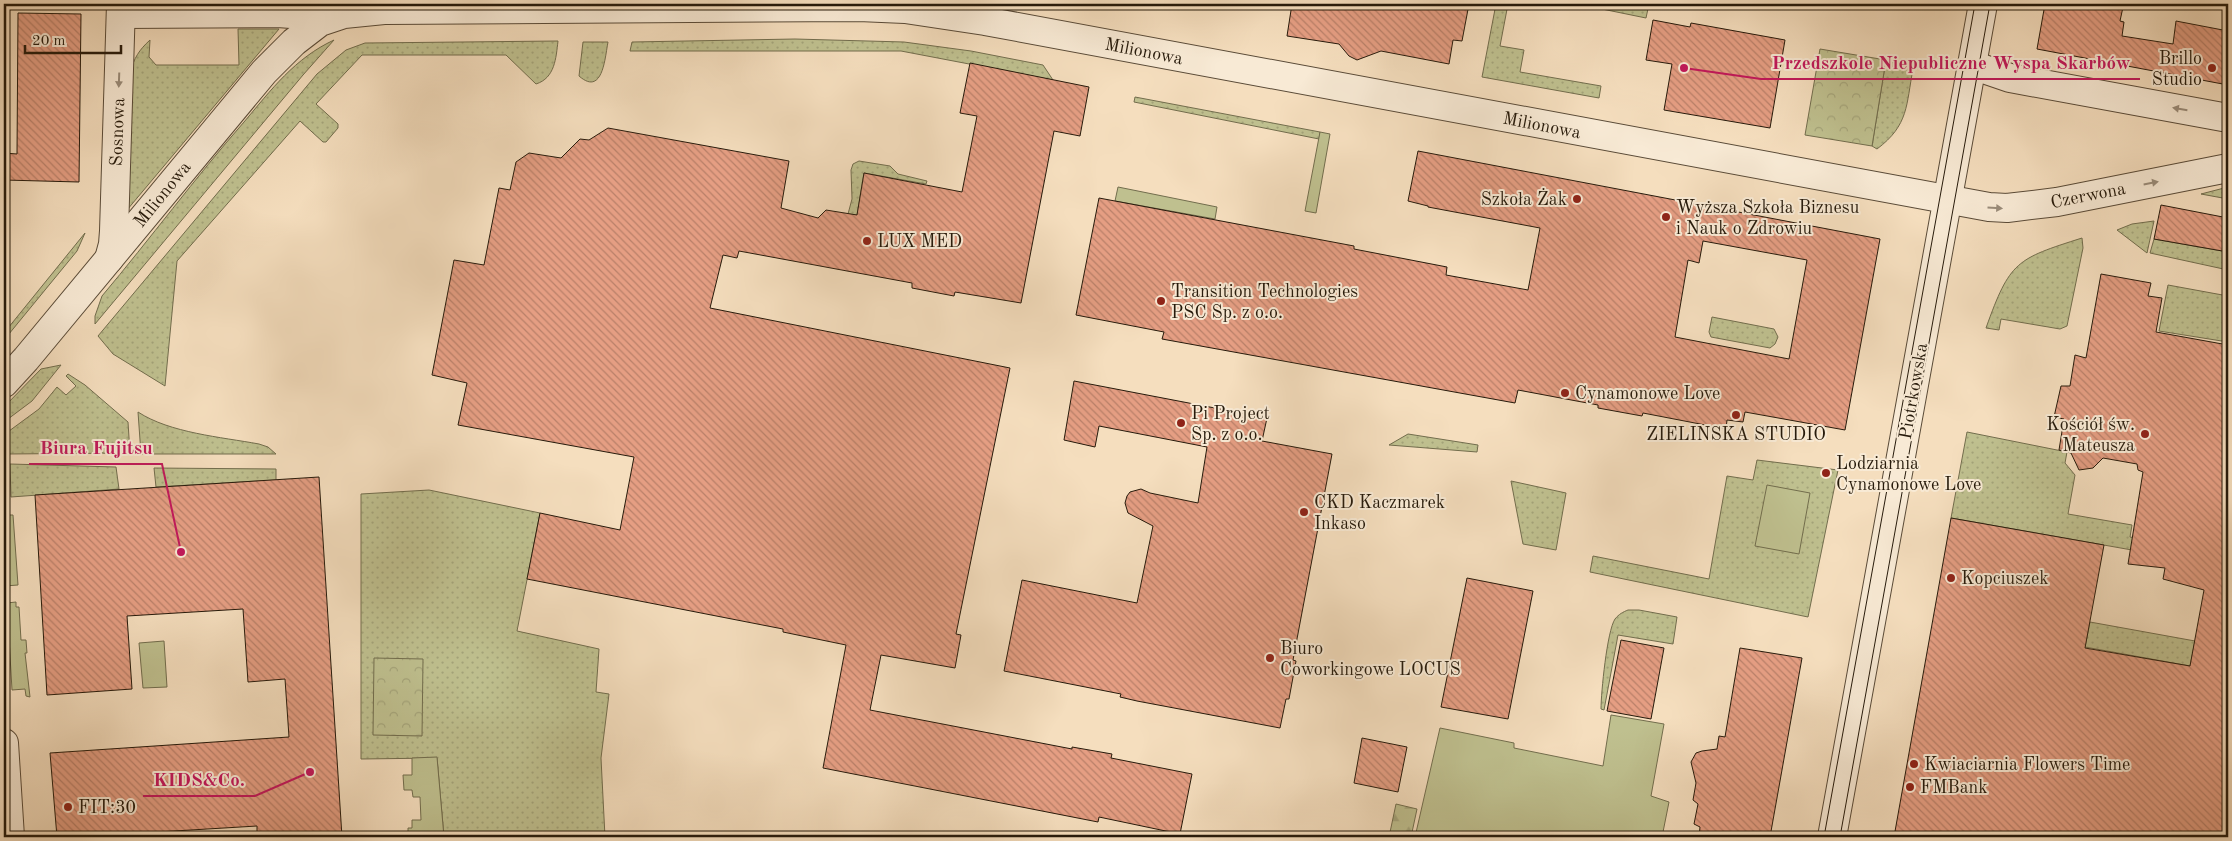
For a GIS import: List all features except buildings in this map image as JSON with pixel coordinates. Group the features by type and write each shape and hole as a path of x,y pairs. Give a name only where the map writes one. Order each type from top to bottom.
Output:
{"street":[{"name":"Piotrkowska","path":"1832,837 1983,4"},
{"name":"Milionowa","path":"121,9 278,13 332,17 359,12 406,10 859,7 905,9 985,21 1947,201"},
{"name":"Sosnowa","path":"108,260 113,244 114,231 121,9"},
{"name":"Milionowa","path":"4,383 264,72 294,42 312,28 332,17"},
{"path":"1972,65 2010,78 2228,118"},
{"name":"Czerwona","path":"1947,201 1989,207 2026,206 2057,202 2228,168"},
{"path":"4,743 10,837"}],"green space":[{"path":"1496,4 1508,4 1500,46 1524,50 1520,72 1601,86 1599,98 1482,77"},
{"path":"1603,4 1649,4 1646,18 1602,9"},
{"path":"238,29 279,29 127,210 130,73 137,55 150,40 149,57 156,65 239,65"},
{"path":"795,39 904,42 971,51 1043,65 1053,80 901,51 630,51 632,42"},
{"path":"334,40 95,324 95,316 102,296 226,143 284,76 307,56"},
{"path":"558,41 551,72 536,84 506,55 362,55 316,104 338,124 338,128 326,142 323,142 300,121 177,261 165,386 113,354 98,336 317,74 346,50 365,43"},
{"path":"583,42 608,42 604,65 598,78 593,82 579,76"},
{"path":"1820,49 1886,60 1872,146 1805,135"},
{"path":"1886,60 1911,64 1913,69 1907,104 1901,123 1877,149 1872,146"},
{"path":"1135,97 1320,132 1319,139 1134,102"},
{"path":"1320,132 1330,134 1316,213 1305,211"},
{"path":"859,161 890,166 898,174 927,181 926,184 864,173 857,215 848,214 852,199 851,170 853,164"},
{"path":"1118,187 1217,207 1215,219 1115,201"},
{"path":"2228,187 2228,199 2201,194"},
{"path":"2154,221 2147,253 2117,230 2132,224"},
{"path":"85,233 77,251 4,340 4,333"},
{"path":"2082,238 2083,248 2067,326 2060,329 2001,319 1999,330 1986,328 2002,289 2018,266 2029,258"},
{"path":"2154,239 2228,252 2228,270 2150,253"},
{"path":"2168,285 2228,296 2228,342 2159,331"},
{"path":"1712,317 1774,329 1778,337 1775,344 1770,348 1711,337 1709,332"},
{"path":"61,365 32,401 4,422 4,407 41,369"},
{"path":"68,374 85,385 128,422 130,453 7,454 5,434 39,409 57,387 66,395 76,386 66,376"},
{"path":"138,412 180,430 259,444 268,447 276,454 141,454"},
{"path":"1967,432 2067,452 2065,463 2075,475 2068,514 2132,525 2130,537 2228,555 2228,567 1951,518"},
{"path":"1408,434 1478,445 1477,452 1389,445"},
{"path":"1757,460 1838,470 1808,617 1590,572 1593,556 1709,579 1727,476 1753,480"},
{"path":"10,464 116,467 119,489 11,497"},
{"path":"154,468 276,469 276,480 156,487"},
{"path":"1511,481 1566,493 1556,550 1523,544"},
{"path":"1767,485 1810,493 1799,554 1755,546"},
{"path":"429,490 540,513 517,631 599,649 596,692 609,694 601,758 605,837 444,837 437,758 361,759 361,494"},
{"path":"4,515 13,515 18,585 5,586"},
{"path":"16,602 16,607 19,607 21,640 26,640 27,653 25,653 30,697 26,696 25,689 12,690 7,603"},
{"path":"1628,610 1639,610 1677,617 1673,644 1618,635 1604,710 1601,709 1602,690 1609,636 1615,619 1621,613"},
{"path":"2090,622 2195,641 2190,666 2085,647"},
{"path":"164,641 167,687 143,688 139,643"},
{"path":"374,658 423,659 422,736 373,735"},
{"path":"1611,715 1664,724 1651,796 1669,802 1662,837 1415,837 1440,728 1514,743 1514,748 1603,766"},
{"path":"437,757 444,837 408,837 408,828 412,828 412,820 421,820 420,797 413,797 412,790 404,790 403,775 412,775 412,758"},
{"path":"1396,804 1417,809 1411,837 1389,837"}],"tram line":[{"path":"1824,837 1975,4"},
{"path":"1840,837 1990,4"}],"place":[{"name":"Przedszkole Niepubliczne Wyspa Skarbów","path":"1684,68"},
{"name":"Brillo Studio","path":"2212,68"},
{"name":"Szkoła Żak","path":"1577,199"},
{"name":"Wyższa Szkoła Biznesu i Nauk o Zdrowiu","path":"1666,217"},
{"name":"LUX MED","path":"867,241"},
{"name":"Transition Technologies PSC Sp. z o.o.","path":"1161,301"},
{"name":"Cynamonowe Love","path":"1565,393"},
{"name":"ZIELINSKA STUDIO","path":"1736,415"},
{"name":"Pi Project Sp. z o.o.","path":"1181,423"},
{"name":"Kościół św. Mateusza","path":"2145,434"},
{"name":"Lodziarnia Cynamonowe Love","path":"1826,473"},
{"name":"CKD Kaczmarek Inkaso","path":"1304,512"},
{"name":"Biura Fujitsu","path":"181,552"},
{"name":"Kopciuszek","path":"1951,578"},
{"name":"Biuro Coworkingowe LOCUS","path":"1270,658"},
{"name":"Kwiaciarnia Flowers Time","path":"1914,764"},
{"name":"KIDS&Co.","path":"310,772"},
{"name":"FMBank","path":"1910,787"},
{"name":"FIT:30","path":"68,807"}]}
